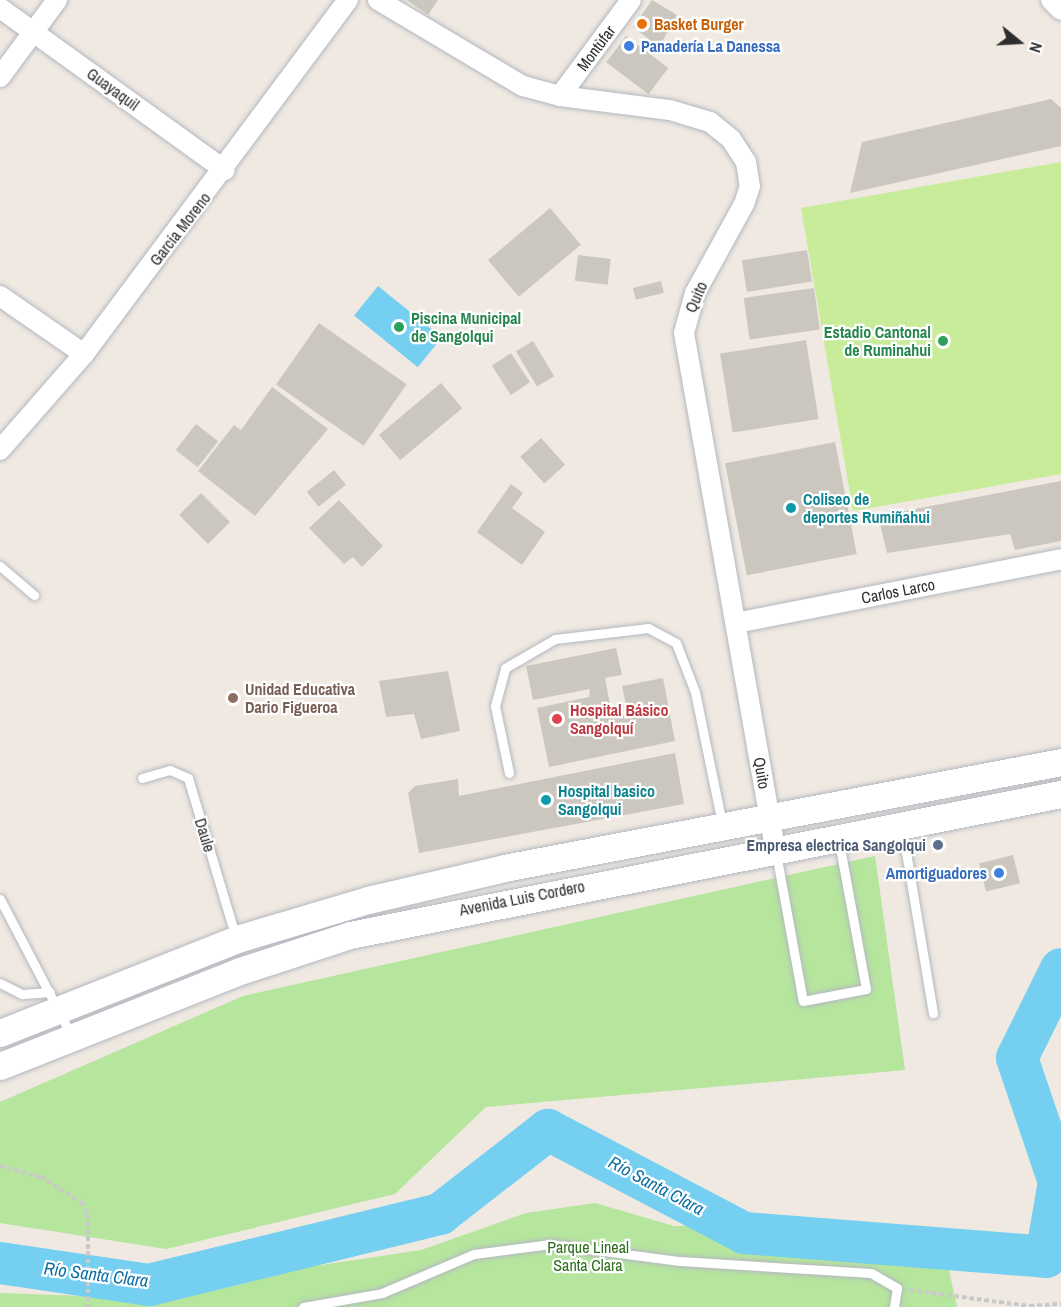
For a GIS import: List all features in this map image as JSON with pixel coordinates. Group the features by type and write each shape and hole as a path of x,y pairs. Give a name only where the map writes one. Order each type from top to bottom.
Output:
{"main road":[{"name":"Avenida Luis Cordero","path":"0,1033 55,1000 237,939 368,900 504,868 1061,762"},
{"name":"Avenida Luis Cordero","path":"0,1066 240,971 350,935 775,848 1061,794"}],"street":[{"path":"0,77 57,0"},
{"name":"García Moreno","path":"0,450 84,354 225,170 348,0"},
{"name":"Quito","path":"378,0 487,69 560,96 670,110 710,123 731,139 746,162 750,186 744,204 695,293 684,333 775,848"},
{"name":"Montùfar","path":"560,96 631,0"},
{"path":"1051,0 1061,10"},
{"name":"Guayaquil","path":"0,8 225,170"},
{"path":"0,296 84,354"},
{"name":"Carlos Larco","path":"735,623 1061,559"}],"lane":[{"path":"0,566 34,595"},
{"path":"509,773 495,706 505,668 555,639 648,628 676,643 695,692 723,827"},
{"name":"Daule","path":"142,778 170,770 188,778 237,939"},
{"path":"901,825 933,1013"},
{"path":"775,848 803,1001 866,989 838,837"},
{"path":"0,899 55,1000 72,1037"},
{"path":"0,983 22,994 55,1000"},
{"path":"303,1307 382,1293 474,1254 550,1244 680,1261 847,1270 882,1277 897,1288 894,1307"}],"path":[{"path":"0,1166 41,1177 81,1202 88,1214 88,1307"},
{"path":"897,1288 1030,1306 1061,1304"}],"green space":[{"name":"Estadio Cantonal de Ruminahui","path":"1061,162 1061,474 853,511 801,208"},
{"path":"875,856 905,1070 486,1107 395,1194 166,1249 0,1223 0,1102 243,996"},
{"name":"Parque Lineal Santa Clara","path":"595,1203 674,1226 855,1224 949,1270 957,1307 0,1307 0,1293 114,1297 226,1288 308,1267 421,1250 526,1213"}],"water":[{"name":"Piscina Municipal de Sangolqui","path":"378,286 442,338 418,367 354,316"}],"building":[{"path":"407,0 438,0 428,15"},
{"path":"652,0 677,15 659,47 633,27"},
{"path":"626,36 668,68 648,94 606,62"},
{"path":"1051,99 1061,108 1061,146 850,193 862,142"},
{"path":"550,208 581,245 519,297 488,260"},
{"path":"807,250 812,282 747,292 742,260"},
{"path":"578,255 611,259 608,285 575,281"},
{"path":"661,281 664,293 636,300 633,288"},
{"path":"814,288 820,330 750,339 744,298"},
{"path":"319,323 407,384 364,446 276,384"},
{"path":"806,340 819,419 733,433 720,354"},
{"path":"533,341 554,376 537,386 516,351"},
{"path":"511,353 530,382 511,395 492,366"},
{"path":"441,383 462,408 400,460 379,435"},
{"path":"272,387 328,429 255,516 198,471 234,425 241,430"},
{"path":"196,424 218,441 198,467 176,450"},
{"path":"541,438 565,465 544,483 520,457"},
{"name":"Coliseo de deportes Rumiñahui","path":"835,442 857,554 747,575 725,463"},
{"path":"334,470 346,485 319,507 307,492"},
{"path":"1061,481 1061,541 1015,550 1010,534 887,553 878,516"},
{"path":"511,484 523,493 512,508 545,532 522,565 477,532"},
{"path":"201,493 230,522 208,544 179,515"},
{"path":"339,500 383,546 362,567 353,557 344,564 309,528"},
{"name":"Hospital basico Sangolqui","path":"616,648 622,675 605,678 613,719 628,715 622,686 663,678 675,741 549,767 537,708 589,697 590,689 533,700 526,666"},
{"path":"448,671 460,731 421,739 414,714 386,717 379,681"},
{"name":"Hospital basico Sangolqui","path":"675,753 684,804 419,853 408,793 415,786 458,779 459,796"},
{"name":"Amortiguadores","path":"1013,855 1020,883 986,892 979,863"}],"waterway":[{"name":"Río Santa Clara","path":"0,1263 149,1285 440,1214 548,1130 744,1233 1046,1257 1059,1182 1017,1058 1061,969"}],"place":[{"name":"Basket Burger","path":"642,24"},
{"name":"Panadería La Danessa","path":"629,46"},
{"name":"Piscina Municipal de Sangolqui","path":"399,327"},
{"name":"Estadio Cantonal de Ruminahui","path":"943,341"},
{"name":"Coliseo de deportes Rumiñahui","path":"791,508"},
{"name":"Unidad Educativa Dario Figueroa","path":"233,698"},
{"name":"Hospital Básico Sangolquí","path":"557,719"},
{"name":"Hospital basico Sangolqui","path":"546,800"},
{"name":"Empresa electrica Sangolqui","path":"938,845"},
{"name":"Amortiguadores","path":"999,873"}]}
